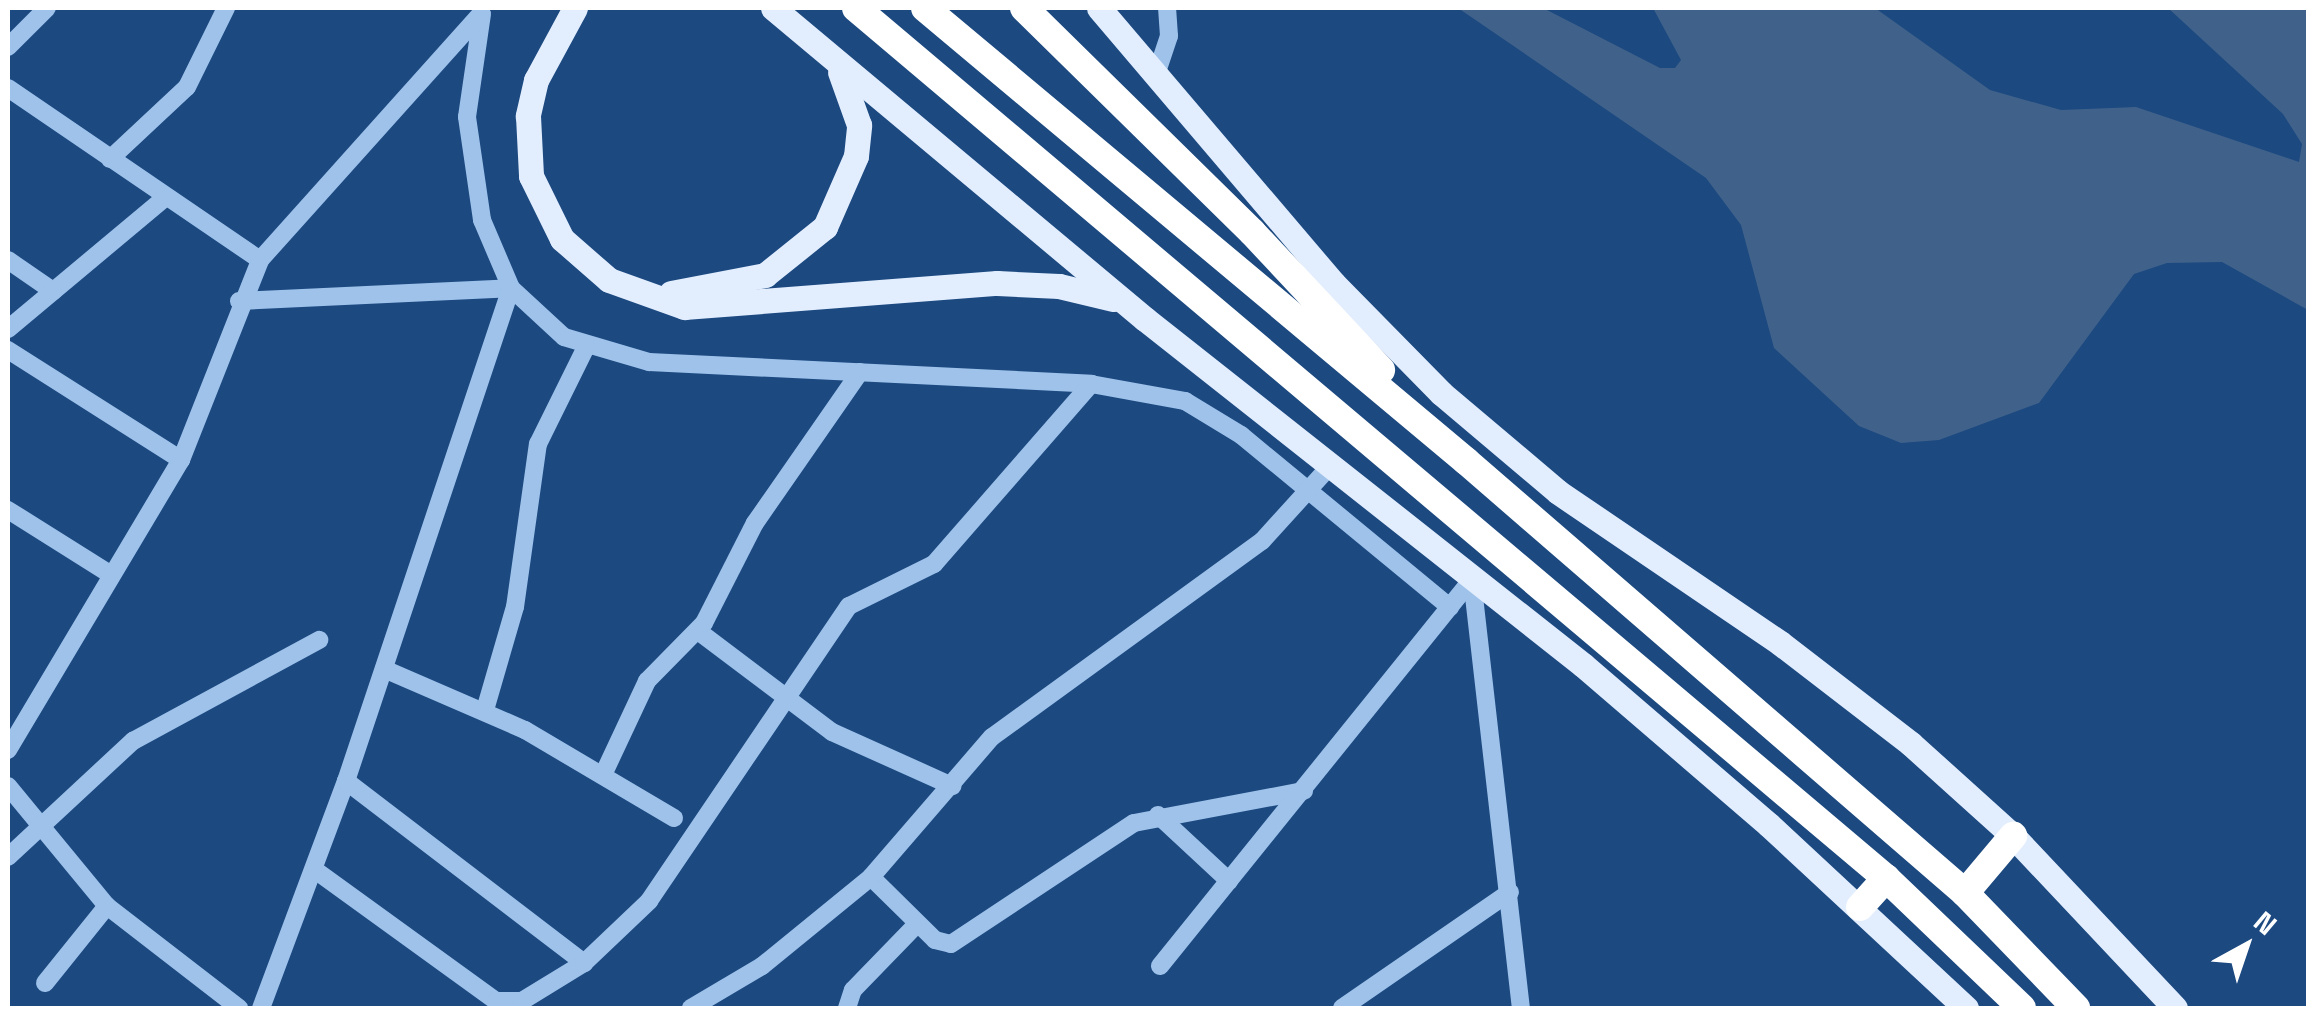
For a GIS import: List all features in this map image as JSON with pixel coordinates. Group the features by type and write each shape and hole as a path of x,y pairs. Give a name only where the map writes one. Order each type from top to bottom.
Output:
{"highway":[{"path":"856,8 1437,493 1886,878 2022,1008"},
{"path":"925,8 1466,461 1965,893 2076,1008"},
{"path":"1024,8 1262,242 1466,461"},
{"path":"1437,493 1466,461"},
{"path":"1965,893 2013,836"},
{"path":"1860,908 1886,878"}],"main road":[{"path":"575,8 536,80 528,116 531,176 562,239 597,271 636,291 684,308 1028,283 1090,290 1145,319"},
{"path":"773,8 1145,319 1677,744 1966,1008"},
{"path":"1099,8 1334,284 1456,406 1620,537 1825,675 2013,836 2174,1008"},
{"path":"636,291 695,291 765,275 825,227 845,194 859,125 853,94 833,59"}],"street":[{"path":"8,47 48,8"},
{"path":"110,159 186,87 226,8"},
{"path":"1156,75 1169,36 1167,8"},
{"path":"8,750 181,460 239,301 260,260 484,10"},
{"path":"484,10 469,82 470,152 482,220 511,288 544,324 586,347 649,362 1091,384 1164,395 1205,410 1450,608"},
{"path":"8,88 260,260"},
{"path":"8,330 166,197"},
{"path":"8,260 53,291"},
{"path":"239,301 511,288"},
{"path":"261,1008 346,781 511,288"},
{"path":"485,710 515,607 538,444 586,347"},
{"path":"8,350 181,460"},
{"path":"603,775 647,682 698,631 754,523 860,372"},
{"path":"315,870 496,1000 522,1001 584,964 649,901 854,600 934,564 1091,384"},
{"path":"694,1008 762,966 871,877 992,737 1262,542 1330,466"},
{"path":"8,510 110,574"},
{"path":"1160,966 1472,579"},
{"path":"1472,579 1521,1008"},
{"path":"698,631 854,745 952,786"},
{"path":"8,857 38,823 133,741 319,640"},
{"path":"384,670 485,710 674,818"},
{"path":"346,781 584,964"},
{"path":"8,786 107,906 239,1008"},
{"path":"871,877 917,924 943,944 960,942 1112,835 1158,815 1304,791"},
{"path":"1158,815 1229,882"},
{"path":"1342,1008 1510,892"},
{"path":"45,983 107,906"},
{"path":"846,1008 853,990 917,924"}],"water":[{"path":"1458,8 1543,8 1660,68 1675,68 1681,60 1653,8 1875,8 1990,90 2061,110 2136,107 2299,162 2302,144 2283,114 2168,8 2308,8 2308,310 2222,262 2167,263 2134,274 2039,403 1939,440 1901,443 1859,426 1774,348 1741,225 1706,178"}]}
